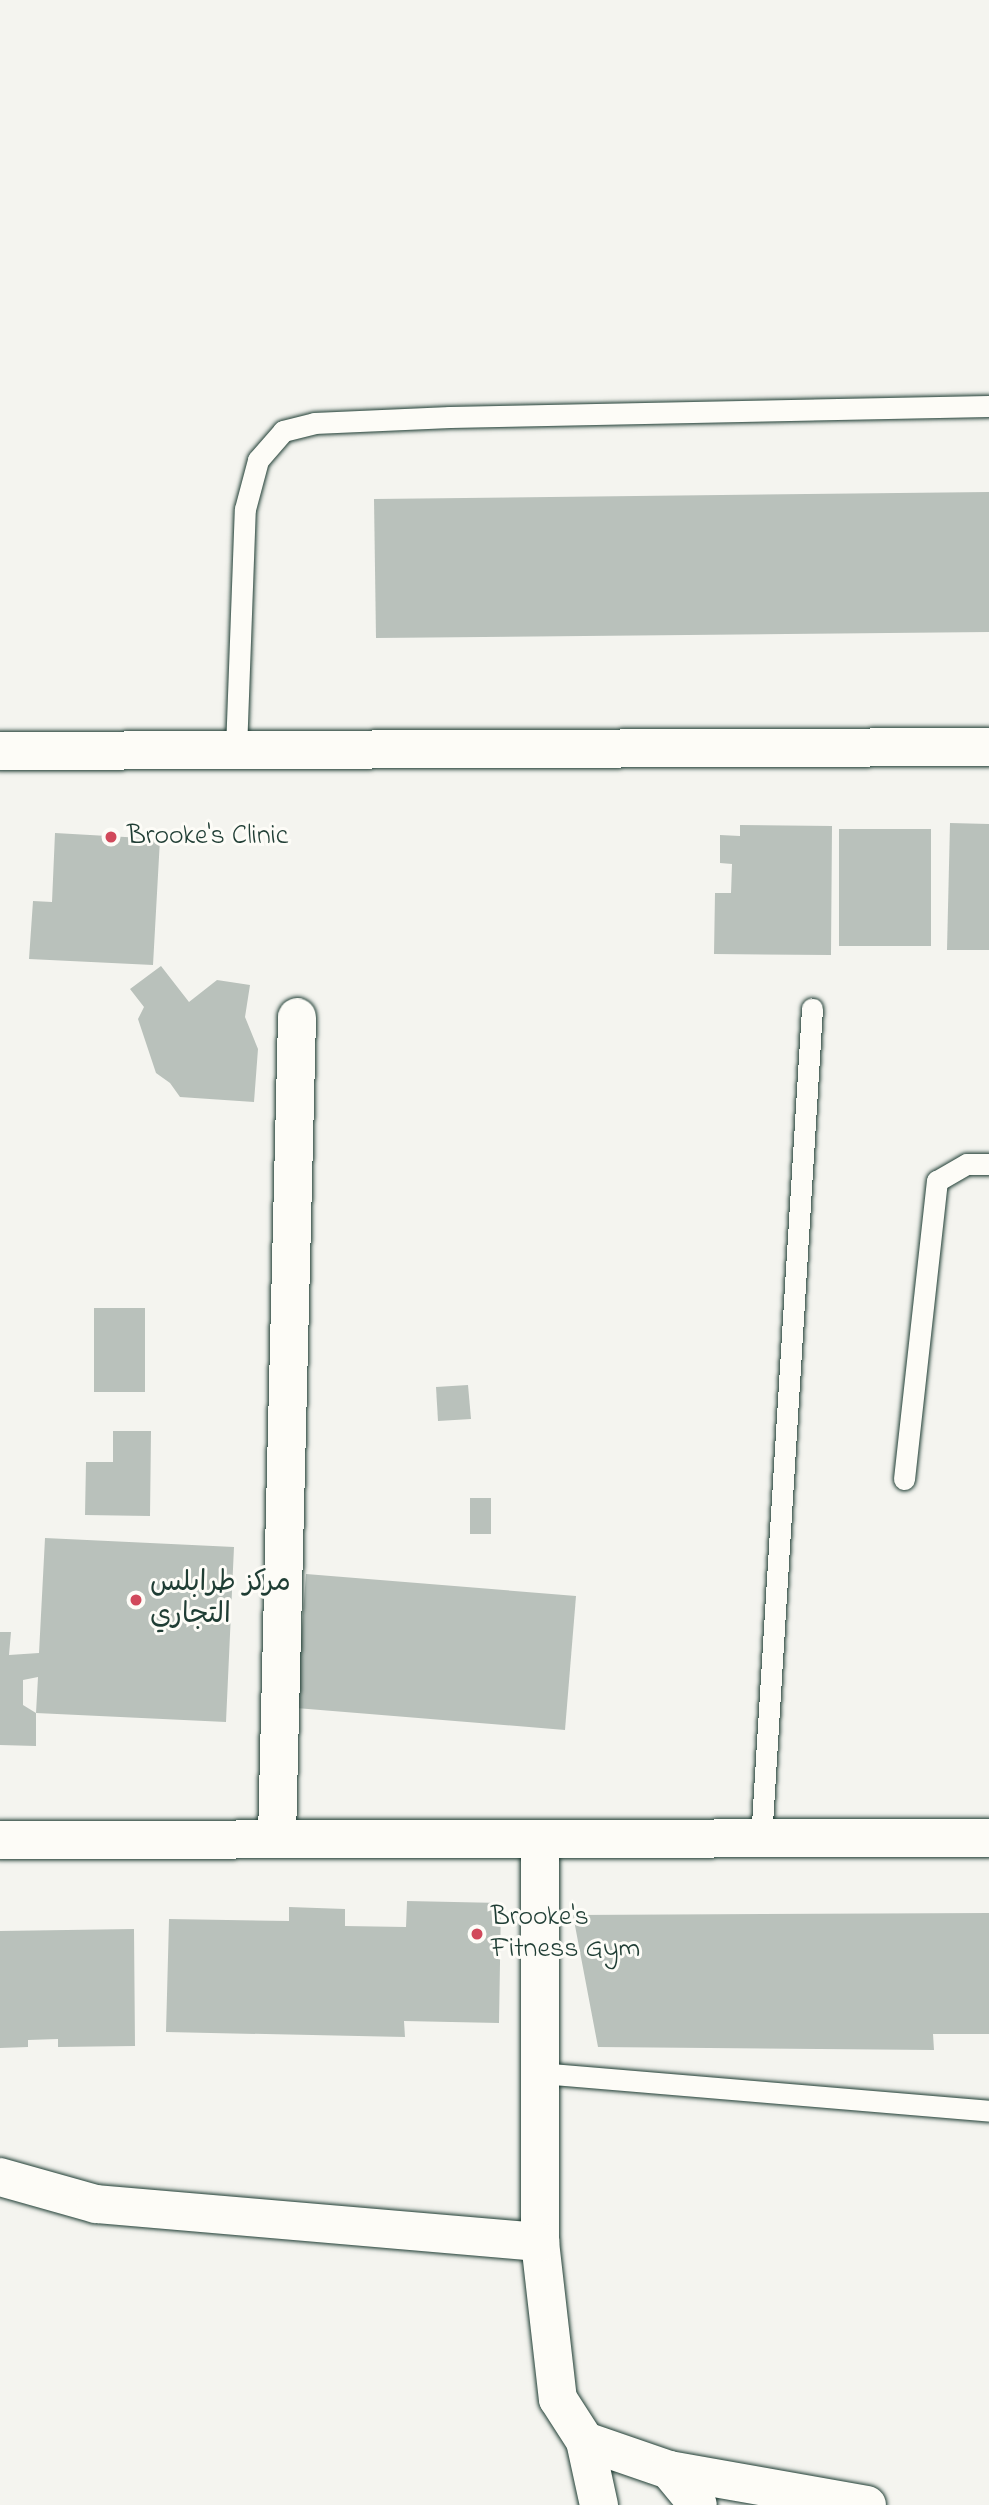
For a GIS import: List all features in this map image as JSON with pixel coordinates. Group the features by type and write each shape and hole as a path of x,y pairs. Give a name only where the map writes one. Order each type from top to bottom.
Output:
{"street":[{"path":"0,751 989,747"},
{"path":"277,1837 297,1017"},
{"path":"0,1840 277,1837 540,1840 989,1838"},
{"path":"540,1840 540,2242 558,2399 585,2441 599,2505"},
{"path":"0,2178 96,2204 540,2242"},
{"path":"585,2441 669,2470 867,2505"},
{"path":"669,2470 698,2505"}],"lane":[{"path":"236,750 245,509 258,460 283,431 314,423 450,416 989,406"},
{"path":"761,1840 812,1009"},
{"path":"904,1479 937,1181 967,1164 989,1164"},
{"path":"540,2073 989,2111"}],"building":[{"path":"989,492 989,632 376,638 374,499"},
{"path":"950,823 989,824 989,950 947,950"},
{"path":"740,825 832,826 831,955 714,954 715,893 731,893 732,864 720,863 720,835 740,836"},
{"path":"839,829 931,829 931,946 839,946"},
{"path":"55,833 160,839 153,965 29,959 33,901 52,902"},
{"path":"161,966 189,1002 217,980 250,985 245,1017 258,1049 254,1102 180,1097 170,1083 156,1073 138,1019 144,1007 130,989"},
{"path":"94,1308 145,1308 145,1392 94,1392"},
{"path":"468,1385 471,1419 438,1421 436,1387"},
{"path":"113,1431 151,1431 150,1516 85,1515 86,1462 113,1462"},
{"path":"470,1498 491,1498 491,1534 470,1534"},
{"name":"مركز طرابلس التجاري","path":"45,1538 234,1547 226,1722 36,1713 36,1746 0,1745 0,1632 11,1632 9,1655 39,1653","holes":["38,1677 36,1713 23,1705 23,1680"]},
{"path":"306,1574 576,1596 565,1730 296,1708"},
{"path":"407,1901 501,1903 499,2023 404,2021 405,2037 166,2032 169,1919 289,1921 289,1907 345,1909 345,1926 406,1927"},
{"path":"989,1913 989,2034 933,2034 934,2050 598,2047 573,1915"},
{"path":"134,1929 135,2046 58,2047 58,2039 28,2040 28,2047 0,2048 0,1931"}],"place":[{"name":"Brooke's Clinic","path":"111,837"},
{"name":"مركز طرابلس التجاري","path":"136,1600"},
{"name":"Brooke's Fitness Gym","path":"477,1934"}]}
